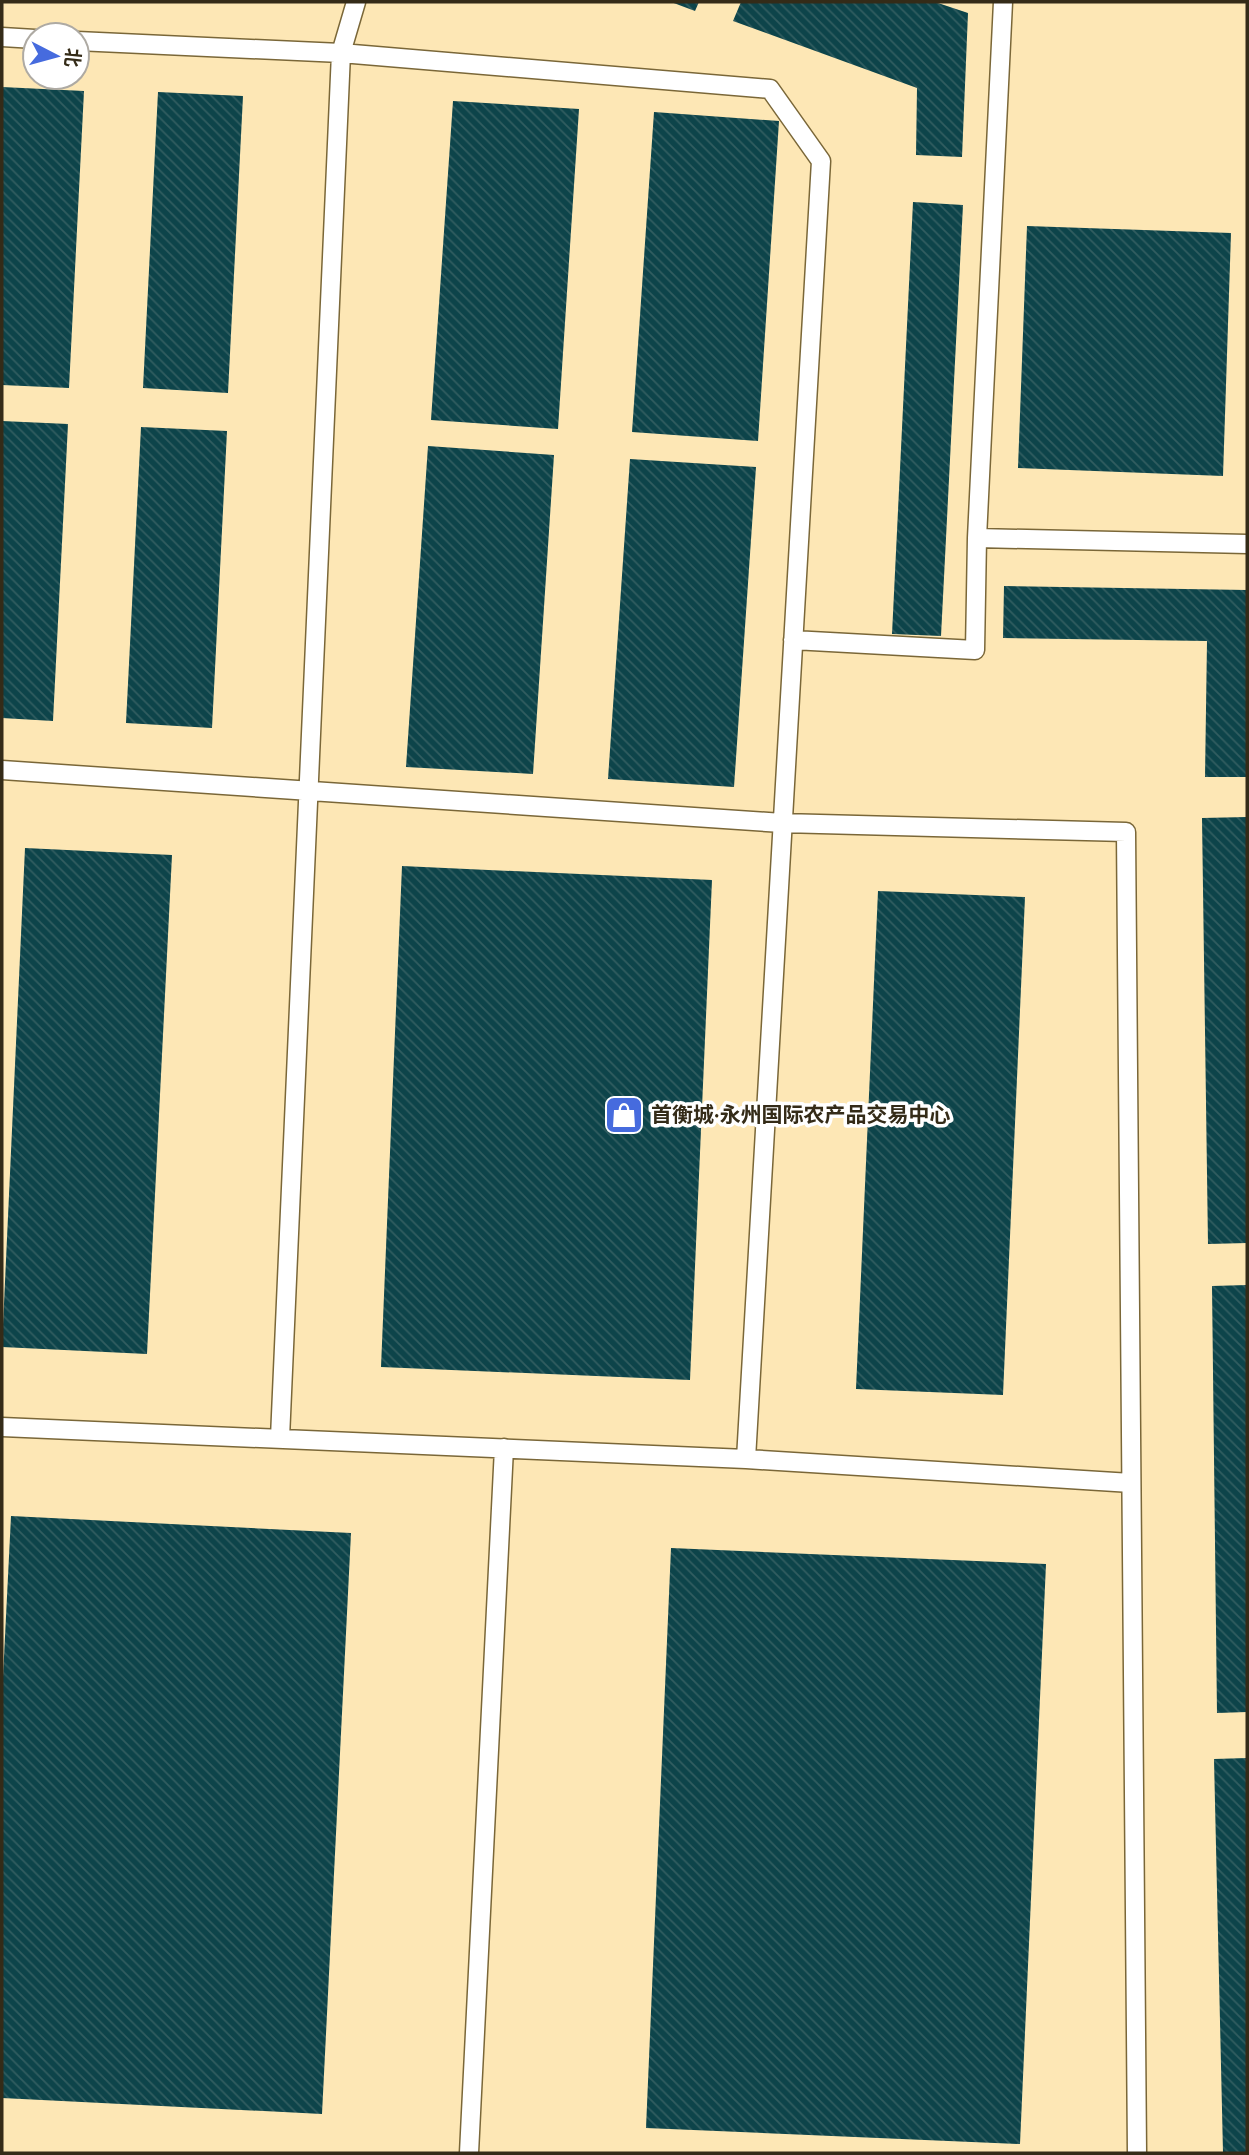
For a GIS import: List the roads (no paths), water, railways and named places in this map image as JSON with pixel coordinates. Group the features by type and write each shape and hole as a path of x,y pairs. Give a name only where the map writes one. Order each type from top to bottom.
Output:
{"lane":[{"path":"280,1438 341,53 356,2"},
{"path":"793,640 975,650 977,538 1003,2"},
{"path":"2,37 21,38"},
{"path":"91,42 341,53 770,89 821,161 746,1459"},
{"path":"977,538 1247,544"},
{"path":"2,770 782,823 1126,832 1137,2153"},
{"path":"2,1427 746,1459 1131,1483"},
{"path":"469,2153 504,1448"}],"place":[{"name":"首衡城·永州国际农产品交易中心","path":"624,1115"}]}
